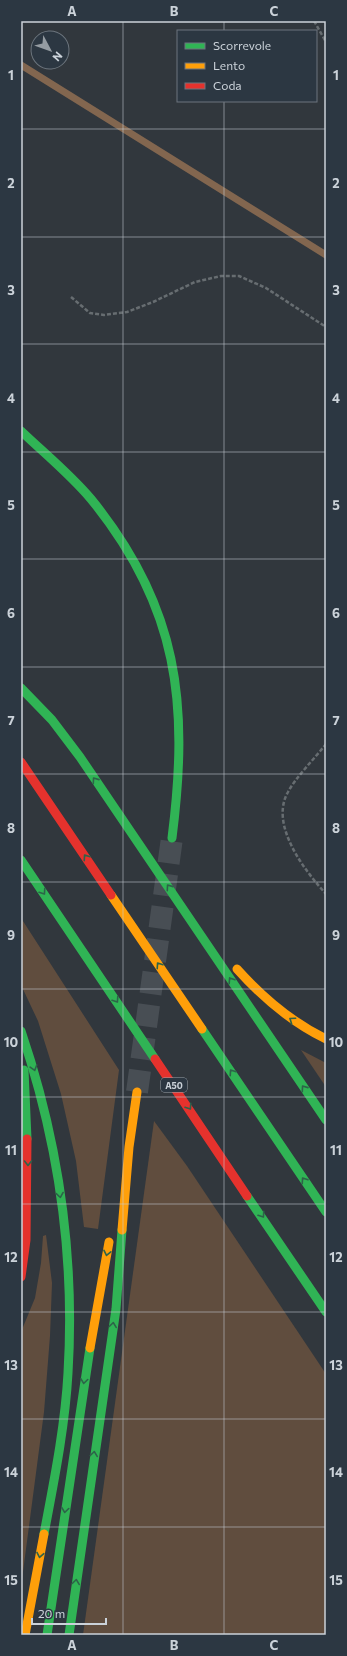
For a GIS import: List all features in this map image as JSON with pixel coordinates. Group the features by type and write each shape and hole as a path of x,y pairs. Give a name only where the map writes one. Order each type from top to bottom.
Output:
{"main road":[{"path":"21,431 90,498 108,521 140,569 162,621 176,679 182,742 180,783 172,838"},
{"path":"21,688 38,705 70,743 192,919 255,1018 326,1120"},
{"path":"21,762 326,1212"},
{"name":"A50","path":"21,860 326,1312"},
{"path":"192,919 254,989 276,1008 326,1040"},
{"path":"21,1031 34,1068 47,1117 62,1208 67,1258 70,1343 68,1386 55,1475 25,1635"},
{"path":"21,1040 26,1085 28,1162 26,1240 21,1277"},
{"path":"69,1635 116,1309 129,1147 137,1092"},
{"path":"47,1635 85,1375 112,1227 129,1147"},
{"path":"50,1616 55,1475"}],"path":[{"path":"314,21 326,42"},
{"path":"71,297 90,312 104,315 127,312 153,302 195,282 221,276 239,276 266,288 326,327"},
{"path":"326,744 287,792 283,809 285,833 312,880 326,894"}],"shaded area":[{"path":"21,918 119,1070 98,1229 84,1227 76,1161 61,1094 38,1021 21,985"},
{"path":"301,1050 326,1063 326,1087"},
{"path":"154,1121 187,1166 326,1374 326,1635 83,1635"},
{"path":"46,1235 52,1283 50,1336 44,1412 21,1587 21,1332 35,1298 41,1263 43,1236"}],"waterway":[{"path":"21,65 326,255"}],"tunnel":[{"path":"137,1092 172,838"}],"traffic: fast":[{"path":"21,431 66,472 91,499 120,539 143,579 160,618 171,659 177,700 179,744 177,789 172,838"},
{"path":"21,688 52,720 80,757 326,1120"},
{"path":"21,860 155,1059"},
{"path":"202,1029 326,1212"},
{"path":"21,1031 34,1072 54,1157 61,1199 69,1286 70,1329 67,1393 59,1454 44,1534"},
{"path":"24,1070 27,1139"},
{"path":"247,1196 326,1312"},
{"path":"69,1635 116,1309 122,1230"},
{"path":"47,1635 90,1348"}],"traffic: slow":[{"path":"111,895 202,1029"},
{"path":"237,969 257,990 289,1017 326,1039"},
{"path":"122,1230 129,1147 137,1092"},
{"path":"90,1348 109,1242"},
{"path":"25,1635 44,1534"}],"traffic: jam":[{"path":"21,762 111,895"},
{"path":"155,1059 247,1196"},
{"path":"21,1277 26,1240 27,1139"}]}
